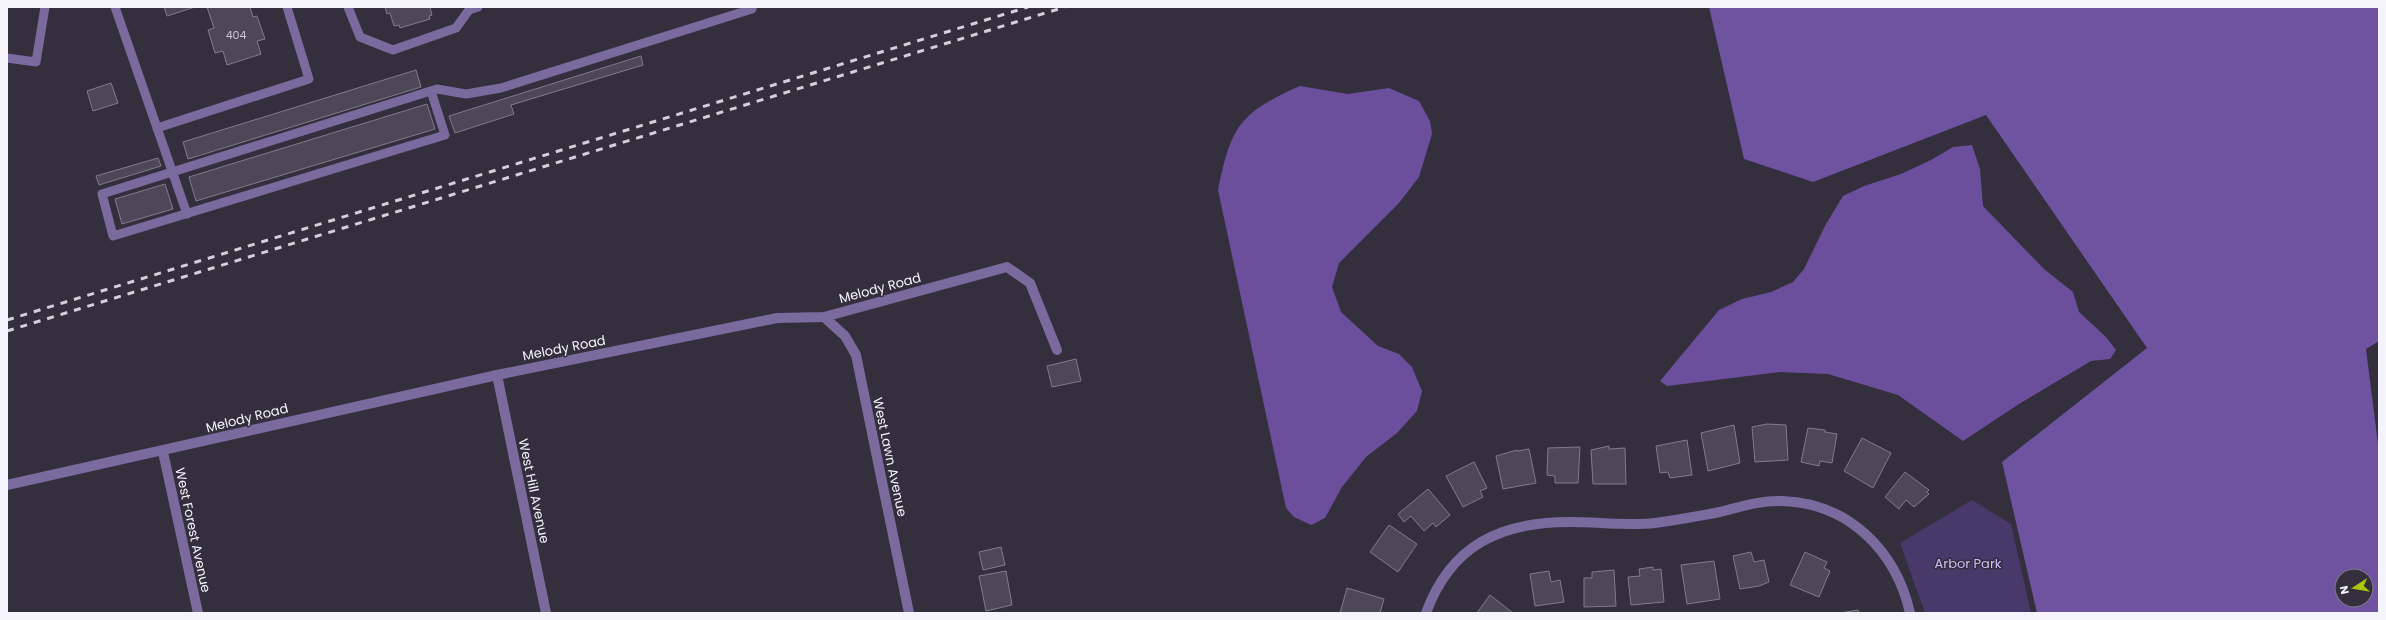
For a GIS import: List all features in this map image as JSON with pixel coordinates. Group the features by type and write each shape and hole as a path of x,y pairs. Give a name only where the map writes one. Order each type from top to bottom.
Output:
{"street":[{"name":"Melody Road","path":"7,485 163,452 262,427 496,375 777,318 824,317 1007,267 1030,283 1057,350"},
{"name":"West Lawn Avenue","path":"824,317 845,336 856,356 908,613"},
{"name":"West Hill Avenue","path":"496,375 546,613"},
{"name":"West Forest Avenue","path":"163,452 198,613"},
{"path":"1426,613 1434,592 1465,552 1489,537 1522,526 1569,522 1653,523 1758,503 1783,501 1817,507 1848,519 1884,551 1901,581 1910,613"}],"lane":[{"path":"7,58 36,62 45,7"},
{"path":"114,7 187,214"},
{"path":"157,128 309,79 288,7"},
{"path":"348,7 360,37 393,50 456,28 469,10 478,7"},
{"path":"431,91 444,135 114,236 102,194 437,89 466,94 501,88 752,9"}],"green space":[{"name":"Arbor Park","path":"1972,500 2011,524 2031,613 1925,613 1900,543"}],"shaded area":[{"path":"1709,7 2379,7 2379,341 2366,349 2379,452 2379,613 2037,613 2002,462 2147,348 1986,115 1813,182 1744,159"},
{"path":"1300,86 1348,94 1389,88 1419,101 1430,121 1432,134 1419,177 1399,203 1339,263 1332,287 1341,312 1378,346 1399,354 1412,367 1422,391 1417,411 1397,433 1366,457 1342,487 1325,518 1311,525 1294,517 1286,508 1218,190 1228,151 1241,124 1263,105"},
{"path":"1972,145 1980,169 1983,206 2044,269 2073,292 2079,312 2106,337 2116,350 2110,359 2091,361 2019,404 1963,441 1898,395 1828,374 1780,372 1667,386 1660,381 1719,310 1742,299 1771,292 1793,282 1804,269 1826,224 1843,196 1864,186 1901,174 1931,160 1953,147"}],"building":[{"path":"164,7 195,7 167,16"},
{"path":"207,7 250,7 253,17 257,16 265,39 257,41 261,54 227,65 223,51 215,53 208,30 214,28"},
{"path":"385,7 430,7 432,15 429,16 430,19 400,28 399,25 394,26 390,13 387,14"},
{"path":"641,56 643,65 511,105 514,114 455,133 449,116"},
{"path":"416,70 421,87 188,159 183,142"},
{"path":"111,83 118,103 93,111 87,91"},
{"path":"427,104 435,129 196,201 189,177"},
{"path":"158,158 161,166 99,185 96,176"},
{"path":"165,184 173,209 122,224 115,199"},
{"path":"1076,359 1081,381 1052,387 1047,366"},
{"path":"1767,424 1786,425 1788,460 1755,462 1752,427"},
{"path":"1734,425 1740,463 1708,471 1701,433"},
{"path":"1808,428 1825,430 1825,432 1837,434 1832,463 1820,461 1819,466 1801,462"},
{"path":"1862,438 1891,453 1873,488 1844,471"},
{"path":"1687,440 1692,475 1670,478 1668,472 1660,473 1656,446"},
{"path":"1609,446 1609,449 1625,448 1626,484 1593,484 1591,450"},
{"path":"1580,447 1578,483 1555,483 1555,476 1547,475 1548,448"},
{"path":"1529,449 1536,483 1503,489 1496,456 1517,450"},
{"path":"1474,462 1487,488 1480,491 1483,497 1463,507 1446,476"},
{"path":"1905,472 1929,490 1927,492 1929,494 1914,507 1906,500 1899,509 1885,497"},
{"path":"1428,489 1450,515 1436,527 1433,523 1424,531 1411,516 1404,522 1398,514"},
{"path":"1389,525 1417,544 1398,572 1370,552"},
{"path":"1001,547 1005,565 983,570 979,552"},
{"path":"1751,552 1754,562 1764,560 1769,582 1759,586 1740,589 1733,556"},
{"path":"1805,552 1827,562 1824,568 1830,571 1819,597 1790,585"},
{"path":"1714,561 1720,599 1687,604 1681,565"},
{"path":"1653,567 1653,570 1661,569 1664,602 1631,605 1628,577 1640,576 1639,569"},
{"path":"1614,570 1616,606 1584,607 1584,578 1592,578 1592,572"},
{"path":"1006,571 1012,605 986,611 979,576"},
{"path":"1549,571 1551,582 1560,580 1564,602 1535,606 1530,574"},
{"path":"1347,588 1384,599 1380,613 1340,613"},
{"path":"1490,595 1513,613 1477,613"},
{"path":"1858,610 1859,613 1840,613"}],"railway":[{"path":"7,320 1028,7"},
{"path":"7,331 1065,7"}]}
